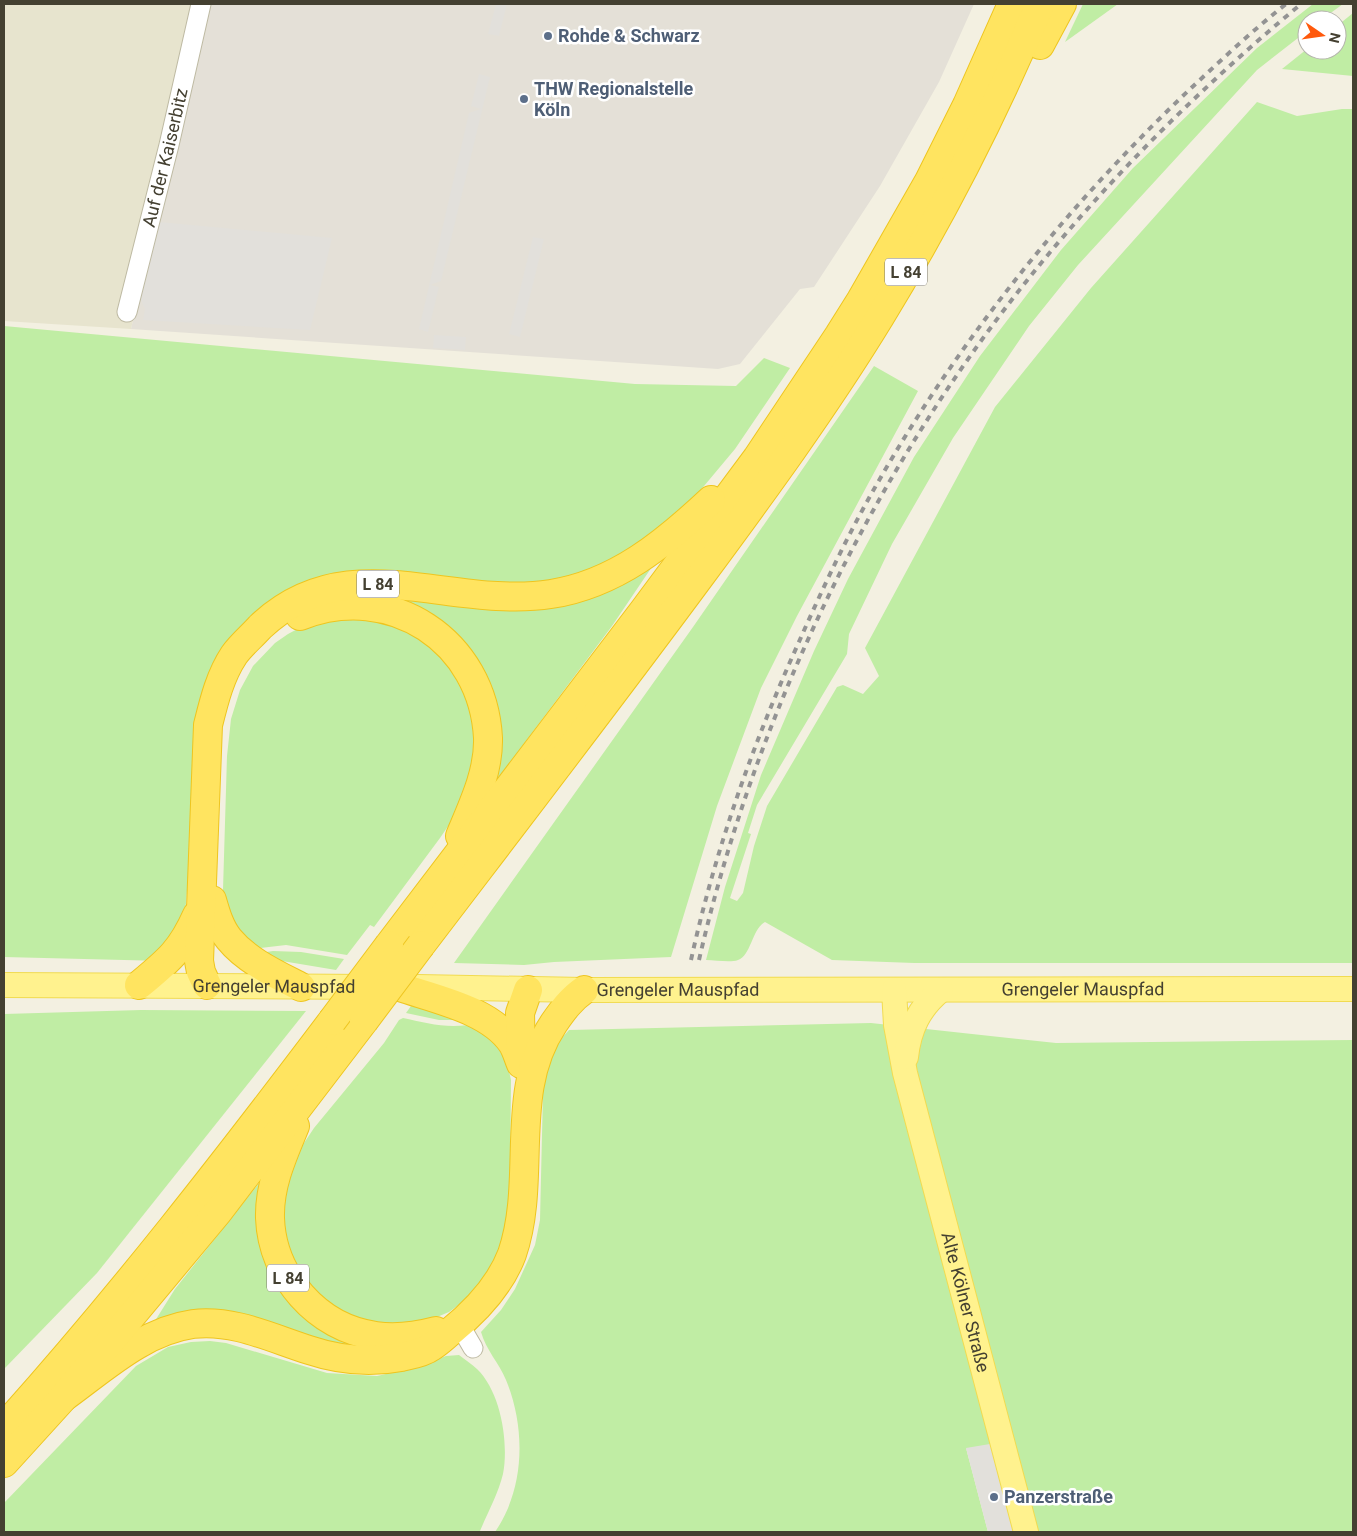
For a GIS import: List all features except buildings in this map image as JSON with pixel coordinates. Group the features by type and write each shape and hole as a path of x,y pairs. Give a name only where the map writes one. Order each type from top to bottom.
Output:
{"highway":[{"name":"L 84","path":"4,1427 146,1261 578,698 756,458 862,300 929,181 967,105 1012,4"},
{"name":"L 84","path":"6,1461 64,1397 218,1212 659,632 762,492 820,409 880,317 959,179 1040,4"},
{"path":"983,130 1043,40 1062,4"},
{"name":"L 84","path":"139,985 177,951 206,904 206,761 208,725 222,677 234,654 269,619 308,596 351,584 401,584 464,594 514,598 552,594 576,589 600,581 647,554 692,518 756,458"},
{"name":"L 84","path":"207,985 201,972 199,961 206,904 216,755 222,710 234,675 246,658 274,631 291,620 333,607 355,605 378,608 412,618 425,625 446,641 460,657 473,678 484,708 488,738 486,764 478,792 447,869"},
{"name":"L 84","path":"206,904 230,940 262,966 301,987"},
{"path":"400,987 465,1009 493,1024 528,1063"},
{"name":"L 84","path":"64,1397 145,1340 168,1330 193,1324 217,1324 244,1328 324,1354 354,1360 378,1360 403,1356 430,1348 460,1324 484,1300 497,1282 507,1264 514,1244 521,1209 528,1063 536,1019 532,998 528,990"},
{"name":"L 84","path":"528,1063 554,1022 570,1002 584,990"},
{"name":"L 84","path":"307,1094 274,1179 270,1204 274,1245 284,1272 302,1297 319,1312 338,1324 367,1335 385,1337 409,1336 460,1324"}],"main road":[{"name":"Grengeler Mauspfad","path":"4,985 207,985 528,990 1353,989"},
{"name":"Alte Kölner Straße","path":"894,990 896,1026 905,1072 1026,1532"},
{"name":"Alte Kölner Straße","path":"905,1072 908,1038 911,1030 924,1006 941,990"}],"street":[{"name":"Auf der Kaiserbitz","path":"127,312 169,145 201,4"},
{"path":"460,1324 473,1348"}],"shaded area":[{"path":"4,4 207,4 131,329 4,321"},
{"path":"209,4 974,4 939,82 880,186 814,287 800,289 740,364 718,369 131,329"},
{"path":"496,4 507,4 499,36 488,34"},
{"path":"479,74 490,77 441,281 430,285 439,287 428,332 419,329 469,113 481,109 471,106"},
{"path":"159,222 332,238 310,330 143,320 145,309 140,298"},
{"path":"533,237 544,239 520,337 509,334"},
{"path":"434,335 466,337 465,350 433,348"},
{"name":"Panzerstraße","path":"996,1443 1018,1532 988,1532 966,1448"}],"green space":[{"path":"1083,4 1118,4 1065,42"},
{"path":"1313,4 1343,4 1335,10 1305,10"},
{"path":"1353,13 1353,76 1282,69 1297,57 1297,60 1347,60 1347,18"},
{"path":"1297,17 1297,39 1257,70 1078,265 1029,326 953,438 892,544 849,634 847,654 757,805 748,833 751,834 730,898 737,901 743,893 754,846 767,806 837,687 843,685 863,694 879,676 865,648 995,407 1091,288 1257,102 1297,116 1353,109 1353,963 914,963 832,960 765,922 757,930 742,958 731,961 706,960 725,887 761,775 814,651 848,579 914,457 980,356 1061,250 1133,168 1257,48"},
{"path":"4,326 635,384 736,386 764,358 790,368 735,449 694,498 661,529 604,566 555,582 281,597 199,726 186,904 164,961 4,957"},
{"path":"874,366 918,391 797,616 761,688 717,806 671,957 524,965 454,963 693,627"},
{"path":"662,552 612,626 484,797 489,709 407,610 337,591 479,602"},
{"path":"349,616 398,625 438,649 468,693 476,747 470,781 453,819 440,838 374,927 370,925 347,955 286,945 251,949 232,921 223,890 227,756 231,719 240,690 253,666 275,643 305,625"},
{"path":"273,951 301,952 344,959 336,970 276,960 260,953"},
{"path":"411,1006 435,1010 462,1020 439,1020 406,1013"},
{"path":"141,1010 306,1011 97,1273 4,1369 4,1014"},
{"path":"403,1018 450,1026 469,1025 478,1022 503,1055 511,1080 510,1193 507,1219 495,1265 479,1286 464,1301 449,1312 425,1322 369,1325 321,1300 288,1255 281,1202 298,1152 314,1128 384,1043 399,1020"},
{"path":"871,1023 1056,1043 1353,1040 1353,1532 1018,1532 966,1448 988,1532 495,1532 505,1515 512,1497 517,1477 519,1438 517,1418 506,1380 486,1345 481,1332 501,1310 515,1289 535,1245 540,1220 543,1092 548,1053 569,1030"},
{"path":"271,1168 283,1281 405,1352 153,1324 175,1289"},
{"path":"210,1341 226,1343 327,1373 377,1376 417,1367 446,1356 459,1355 475,1367 492,1391 504,1433 505,1462 503,1474 496,1496 480,1531 4,1532 4,1503 136,1366 168,1347 191,1342"}],"railway":[{"path":"691,960 723,839 765,721 837,559 896,452 931,396 969,341 1051,237 1140,138 1223,58 1286,4"},
{"path":"699,960 722,870 751,780 786,691 825,604 869,518 917,436 969,358 1056,245 1156,136 1227,69 1301,4"}],"place":[{"name":"Rohde & Schwarz","path":"548,36"},
{"name":"THW Regionalstelle Köln","path":"524,99"},
{"name":"Panzerstraße","path":"994,1497"}]}
